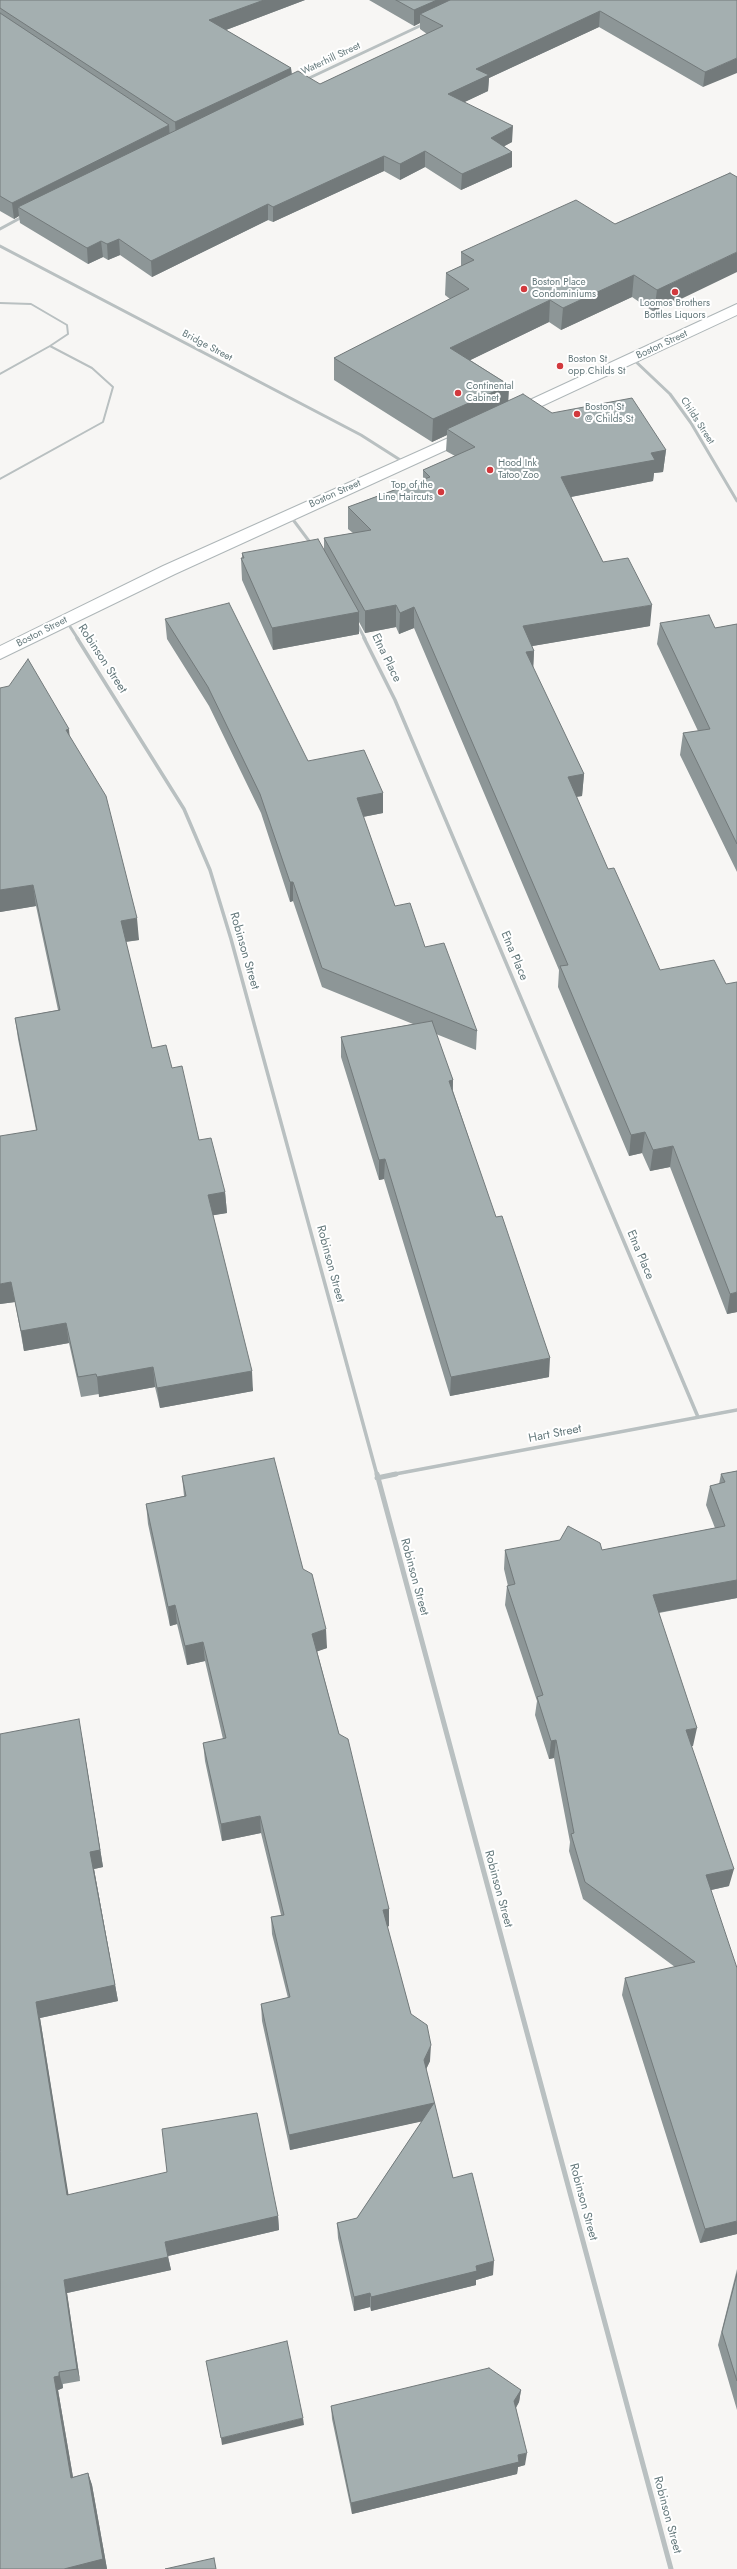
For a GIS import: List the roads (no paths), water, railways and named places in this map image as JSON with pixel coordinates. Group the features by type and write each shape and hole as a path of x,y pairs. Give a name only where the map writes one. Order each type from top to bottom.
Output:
{"main road":[{"name":"Boston Street","path":"0,652 289,515 633,359 737,309"}],"street":[{"name":"Waterhill Street","path":"297,84 425,24"},
{"path":"0,229 31,213"},
{"name":"Bridge Street","path":"0,246 361,435 405,463"},
{"name":"Childs Street","path":"633,359 658,381 678,406 737,501"},
{"path":"289,515 315,549"},
{"name":"Etna Place","path":"352,614 395,700 698,1417"},
{"name":"Robinson Street","path":"65,620 184,809 206,858 231,939 671,2569"},
{"name":"Hart Street","path":"377,1478 737,1410"}],"lane":[{"path":"0,303 31,304 67,325 69,329 68,334 50,346 0,374"},
{"path":"0,479 102,422 113,387 92,368 50,346"}],"place":[{"name":"Boston Place Condominiums","path":"524,289"},
{"name":"Loomos Brothers Bottles Liquors","path":"675,292"},
{"name":"Boston St opp Childs St","path":"560,366"},
{"name":"Continental Cabinet","path":"458,393"},
{"name":"Boston St @ Childs St","path":"577,414"},
{"name":"Hood Ink Tatoo Zoo","path":"490,470"},
{"name":"Top of the Line Haircuts","path":"441,492"}]}
